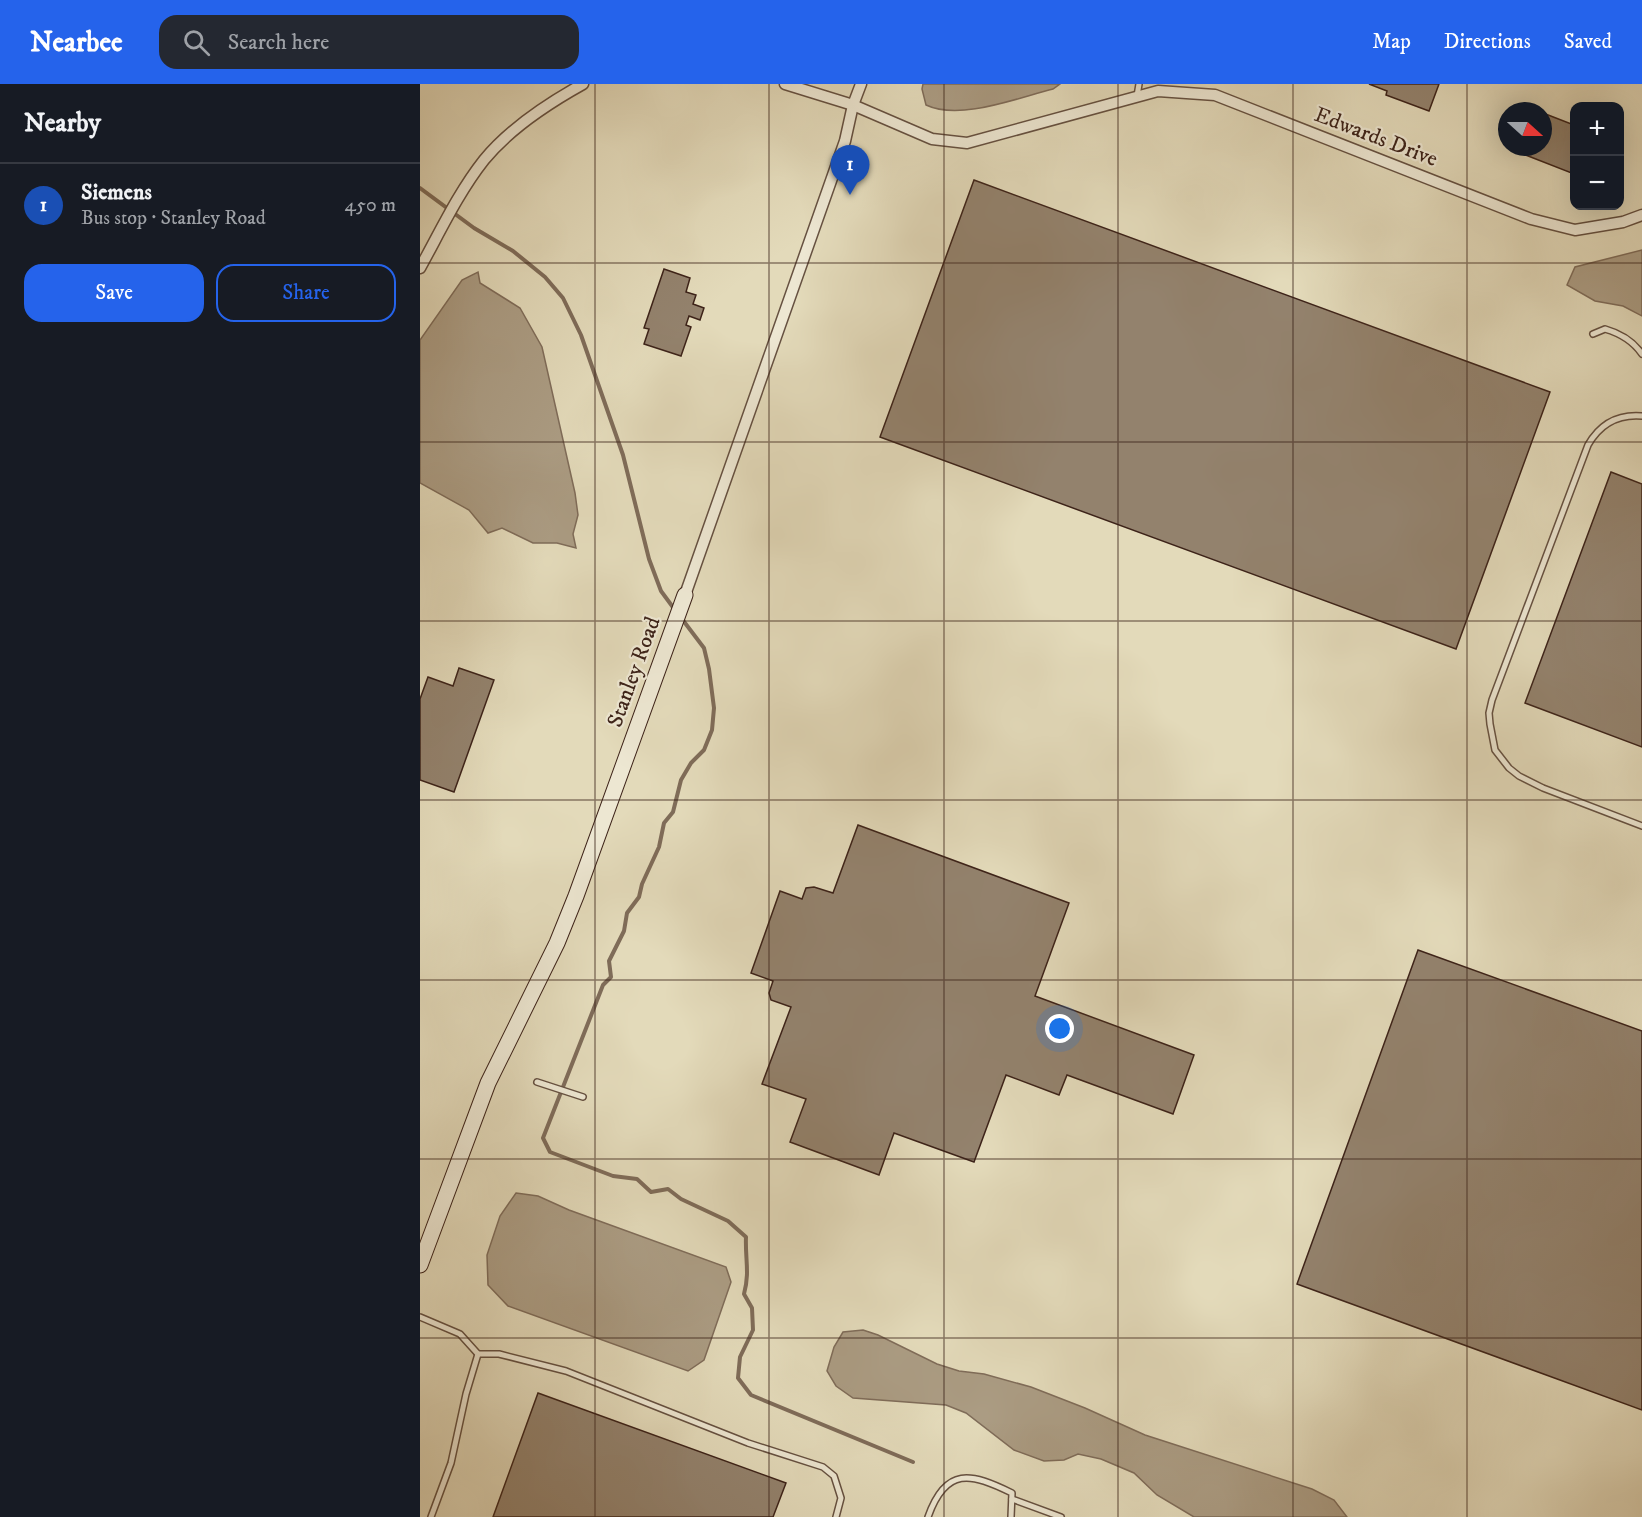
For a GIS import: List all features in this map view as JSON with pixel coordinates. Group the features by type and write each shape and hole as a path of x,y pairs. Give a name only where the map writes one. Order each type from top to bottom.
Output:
{"street":[{"path":"420,268 466,186 485,160 504,139 556,99 583,84"},
{"name":"Edwards Drive","path":"785,84 853,105 932,138 968,143 1158,91 1215,95 1532,219 1575,230 1623,222 1642,215"},
{"name":"Stanley Road","path":"420,1265 488,1083 557,943 576,896 671,635 845,141 853,105 861,84"}],"lane":[{"path":"1137,96 1139,84"},
{"path":"1593,334 1605,329 1616,333 1630,341 1642,354"},
{"path":"1642,416 1627,416 1610,421 1594,435 1588,445 1507,659 1489,713 1495,750 1514,772 1543,788 1642,826"},
{"path":"537,1082 582,1097"},
{"path":"420,1317 460,1334 478,1354 498,1354 566,1371 748,1443 824,1467 834,1476 841,1498 836,1517"},
{"path":"431,1517 451,1462 466,1394 478,1354"},
{"path":"928,1517 947,1485 964,1477 984,1479 1012,1493 1011,1517"},
{"path":"1012,1499 1061,1517"}],"shaded area":[{"path":"923,84 1060,84 1053,89 1006,102 955,111 926,105"},
{"path":"1642,250 1642,316 1623,306 1595,301 1567,285 1575,267"},
{"path":"478,272 480,283 520,308 542,347 575,493 578,515 573,534 576,548 557,543 533,543 502,528 488,533 469,510 420,483 420,340 462,280"},
{"path":"516,1193 538,1196 569,1210 726,1267 731,1282 704,1360 688,1371 508,1306 488,1285 487,1255 500,1216"},
{"path":"863,1330 937,1364 1031,1387 1145,1435 1312,1489 1334,1500 1347,1517 1194,1517 1157,1495 1134,1473 1101,1459 1078,1454 1064,1460 1044,1461 1014,1450 966,1413 946,1405 853,1398 836,1386 827,1371 834,1347 843,1332"}],"building":[{"path":"1369,84 1439,84 1429,111 1386,95 1387,91"},
{"path":"1552,116 1570,123 1570,172 1528,156 1552,156"},
{"path":"974,180 1550,392 1456,649 880,437"},
{"path":"664,269 690,278 686,292 696,295 693,304 704,308 700,320 689,316 686,325 691,327 681,356 644,344 649,329 644,328"},
{"path":"1611,472 1642,484 1642,747 1525,703"},
{"path":"459,668 494,680 454,792 420,780 420,699 428,677 453,686"},
{"path":"858,825 1069,903 1035,996 1194,1055 1173,1114 1067,1075 1059,1095 1006,1075 974,1162 894,1133 879,1175 790,1142 806,1099 762,1084 791,1007 771,1000 769,993 773,981 751,973 780,891 802,899 806,888 814,887 833,893"},
{"path":"1418,950 1642,1031 1642,1410 1297,1284"},
{"path":"538,1393 786,1483 773,1517 493,1517"}],"waterway":[{"path":"420,188 474,228 513,251 545,277 563,298 581,335 623,455 649,559 661,591 675,610"},
{"path":"682,619 704,648 714,708 712,730 704,750 691,763 681,780 673,812 664,823 659,847 642,884 639,897 627,913 624,931 609,961 611,977 603,985 543,1138 550,1152 613,1176 637,1179 651,1192 668,1189 681,1199 728,1221 746,1237 747,1272 744,1294 752,1308 753,1330 740,1357 738,1378 751,1395 913,1462"}],"place":[{"name":"Siemens","path":"850,195"}]}
